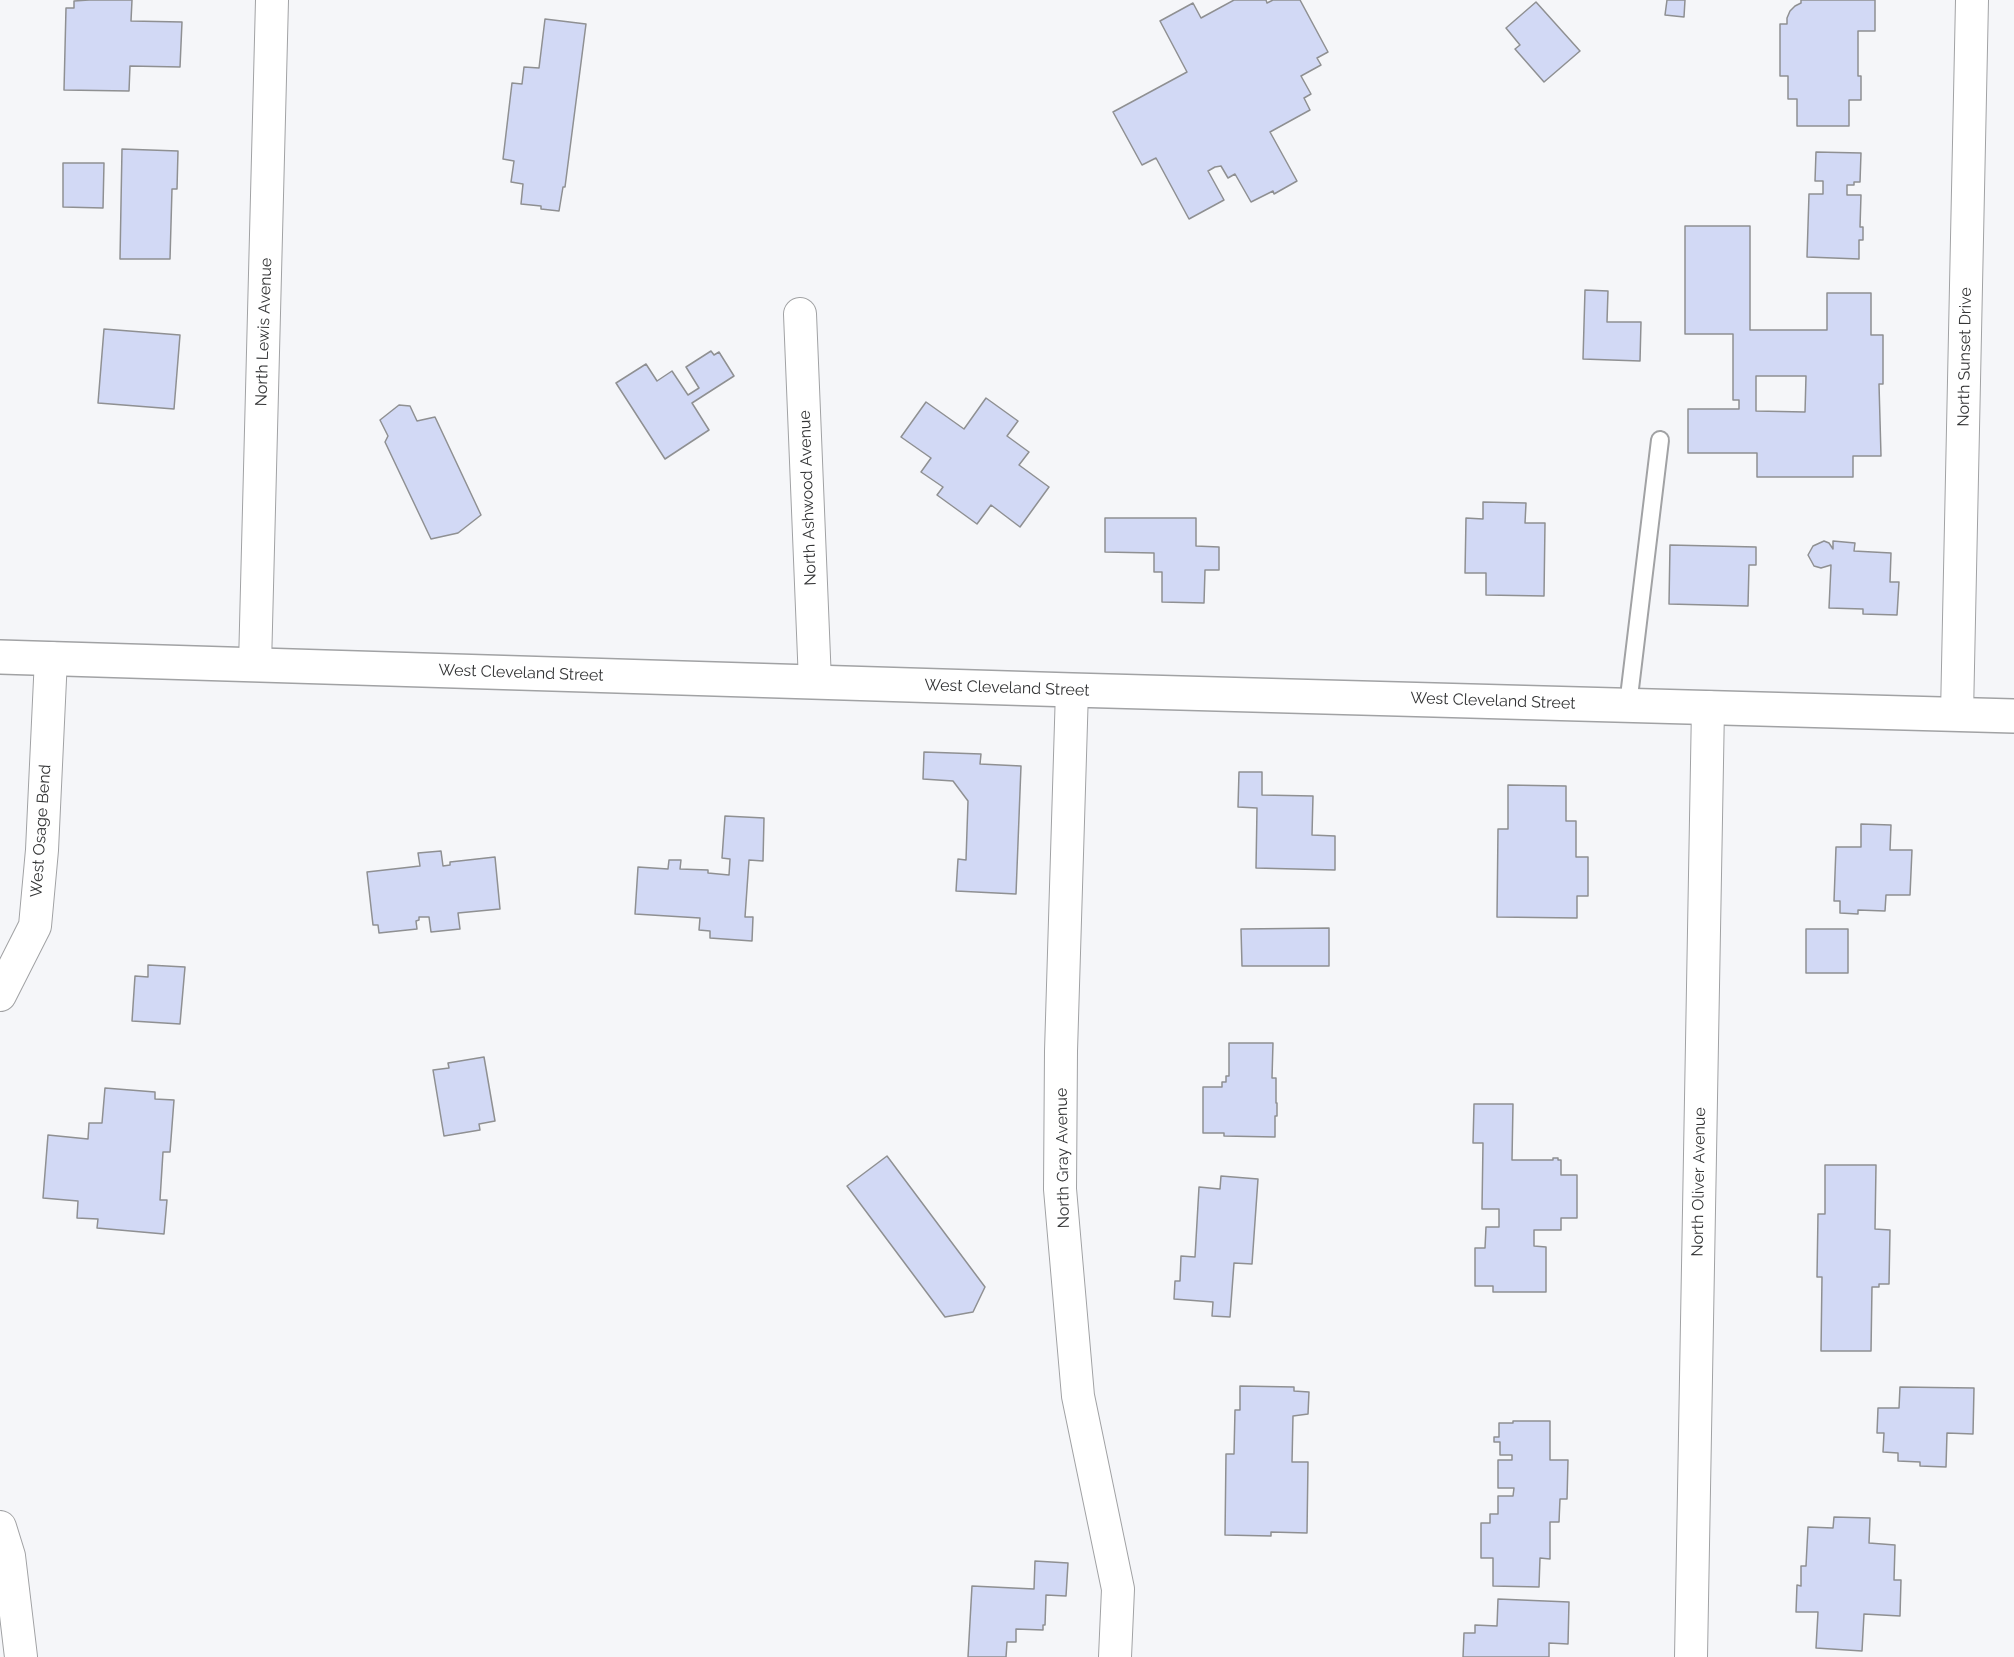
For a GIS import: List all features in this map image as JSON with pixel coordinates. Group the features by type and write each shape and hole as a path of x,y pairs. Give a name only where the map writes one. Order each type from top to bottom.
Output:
{"street":[{"name":"North Lewis Avenue","path":"255,665 272,0"},
{"name":"North Sunset Drive","path":"1957,714 1972,0"},
{"name":"North Ashwood Avenue","path":"800,314 815,682"},
{"name":"West Cleveland Street","path":"0,657 2014,717"},
{"name":"West Osage Bend","path":"0,996 35,926 42,850 51,658"},
{"name":"North Gray Avenue","path":"1072,690 1061,1051 1060,1189 1078,1396 1118,1589 1115,1657"},
{"name":"North Oliver Avenue","path":"1691,1657 1707,707"},
{"path":"0,1527 9,1556 21,1657"}],"lane":[{"path":"1628,705 1660,441"}],"building":[{"path":"132,0 131,21 182,22 180,67 130,66 129,91 64,90 66,8 74,8 74,1"},
{"path":"1234,0 1266,0 1267,3 1273,0 1300,0 1328,52 1317,58 1321,65 1301,76 1311,94 1304,98 1310,110 1270,132 1297,181 1274,194 1273,191 1251,202 1235,174 1228,178 1221,166 1215,167 1208,171 1224,200 1189,219 1156,158 1142,165 1113,112 1187,72 1160,21 1193,3 1201,18"},
{"path":"1667,0 1685,0 1684,17 1665,15"},
{"path":"1801,0 1875,0 1875,31 1858,31 1858,76 1861,76 1861,100 1849,100 1849,126 1797,126 1797,99 1788,99 1788,76 1780,76 1780,24 1787,24 1790,11 1801,3"},
{"path":"1536,2 1580,51 1544,82 1515,49 1520,45 1506,28"},
{"path":"545,19 586,24 565,187 563,187 559,211 521,204 523,184 511,182 514,161 503,159 512,83 522,84 524,67 539,68"},
{"path":"122,149 178,151 177,189 172,189 170,259 120,259"},
{"path":"1816,152 1861,153 1860,182 1847,185 1847,195 1861,195 1860,227 1863,227 1863,240 1859,240 1859,259 1807,257 1809,194 1823,194 1823,181 1815,181"},
{"path":"63,163 104,163 103,208 63,207"},
{"path":"1685,226 1750,226 1750,330 1827,330 1827,293 1871,293 1871,335 1883,335 1883,384 1879,384 1881,456 1853,456 1853,477 1757,477 1757,453 1688,453 1688,409 1739,409 1739,400 1733,400 1733,334 1685,334","holes":["1756,376 1806,376 1805,412 1756,411"]},
{"path":"1585,290 1608,291 1607,322 1641,322 1640,361 1583,359"},
{"path":"104,329 180,335 174,409 98,403"},
{"path":"711,351 714,355 719,352 734,376 692,403 709,430 665,459 616,383 646,364 657,381 672,371 688,395 699,388 686,367"},
{"path":"986,398 1018,421 1007,436 1029,452 1019,465 1049,487 1020,527 991,505 977,524 937,495 943,487 921,472 931,458 901,437 926,402 964,429"},
{"path":"399,405 410,406 417,421 435,417 481,515 458,533 431,539 385,442 388,436 380,420"},
{"path":"1483,502 1526,503 1525,523 1545,523 1544,596 1486,595 1486,573 1465,573 1466,518 1483,519"},
{"path":"1105,518 1196,518 1196,546 1219,547 1219,570 1205,570 1204,603 1162,602 1162,572 1154,572 1154,553 1105,552"},
{"path":"1824,541 1829,543 1833,549 1833,541 1855,543 1854,551 1891,553 1890,582 1899,582 1897,615 1863,614 1863,609 1829,608 1831,565 1821,568 1814,566 1808,555 1813,546"},
{"path":"1670,545 1756,547 1756,565 1749,565 1748,606 1669,604"},
{"path":"924,752 981,754 980,764 1021,766 1016,894 956,891 958,859 966,860 968,801 953,781 923,779"},
{"path":"1239,772 1262,772 1262,795 1313,796 1312,835 1335,836 1335,870 1256,868 1257,808 1238,807"},
{"path":"1508,785 1566,786 1566,821 1576,821 1576,857 1588,857 1588,896 1577,896 1577,918 1497,917 1498,829 1508,829"},
{"path":"725,816 764,818 763,861 749,860 745,917 753,917 752,941 710,938 710,931 699,930 700,918 635,914 638,867 668,869 669,860 681,860 680,869 708,870 708,873 729,875 730,859 722,858"},
{"path":"1861,824 1891,825 1890,850 1912,850 1910,895 1886,895 1885,911 1858,910 1858,914 1840,913 1840,901 1834,901 1836,847 1861,847"},
{"path":"441,851 443,866 450,865 450,862 495,857 500,909 458,913 460,929 431,932 429,917 419,917 416,921 417,929 379,933 378,925 373,925 367,872 420,866 418,853"},
{"path":"1329,928 1329,966 1242,966 1241,929"},
{"path":"1806,929 1848,929 1848,973 1806,973"},
{"path":"148,965 185,967 180,1024 132,1021 135,976 148,977"},
{"path":"1229,1043 1273,1043 1272,1078 1276,1078 1277,1103 1275,1137 1224,1136 1224,1133 1203,1133 1203,1087 1222,1087 1222,1082 1226,1082 1226,1076 1229,1076"},
{"path":"484,1057 495,1121 479,1124 480,1130 444,1136 433,1070 449,1068 448,1063"},
{"path":"105,1088 155,1092 155,1099 174,1100 170,1152 163,1152 160,1200 167,1200 164,1234 97,1228 98,1219 77,1218 78,1201 43,1198 48,1135 88,1139 89,1123 102,1123"},
{"path":"1474,1104 1513,1104 1512,1160 1558,1158 1561,1160 1561,1175 1577,1175 1577,1218 1561,1218 1561,1230 1534,1230 1534,1246 1546,1247 1546,1292 1493,1292 1493,1286 1475,1286 1475,1248 1485,1248 1486,1227 1499,1227 1499,1209 1482,1209 1483,1143 1473,1143"},
{"path":"887,1156 985,1287 973,1312 945,1317 847,1186"},
{"path":"1825,1165 1876,1165 1875,1229 1890,1230 1889,1284 1872,1287 1871,1351 1821,1351 1822,1277 1817,1277 1818,1214 1825,1214"},
{"path":"1221,1176 1258,1179 1252,1264 1234,1263 1230,1317 1212,1316 1213,1302 1174,1299 1175,1281 1180,1281 1181,1256 1195,1257 1199,1187 1220,1189"},
{"path":"1240,1386 1294,1387 1294,1391 1309,1392 1308,1414 1293,1416 1292,1462 1308,1462 1307,1533 1271,1532 1271,1536 1225,1535 1226,1454 1234,1454 1235,1410 1240,1410"},
{"path":"1900,1387 1974,1388 1973,1434 1947,1433 1946,1467 1920,1466 1920,1462 1898,1461 1898,1453 1883,1452 1884,1433 1877,1433 1878,1408 1899,1408"},
{"path":"1513,1421 1550,1421 1550,1460 1568,1460 1567,1499 1560,1499 1559,1522 1550,1522 1550,1559 1540,1558 1539,1587 1493,1586 1493,1558 1481,1558 1481,1523 1490,1523 1490,1514 1498,1514 1498,1496 1513,1496 1514,1488 1498,1488 1498,1460 1512,1460 1512,1455 1500,1455 1500,1442 1494,1442 1494,1437 1499,1437 1499,1423 1513,1423"},
{"path":"1834,1517 1870,1518 1869,1543 1895,1545 1894,1580 1901,1580 1900,1616 1864,1614 1862,1651 1816,1648 1818,1612 1796,1612 1797,1585 1801,1586 1801,1566 1806,1566 1808,1527 1833,1528"},
{"path":"1035,1561 1068,1563 1066,1596 1046,1595 1043,1630 1016,1629 1016,1642 1007,1642 1006,1657 968,1657 972,1586 1034,1589"},
{"path":"1498,1599 1569,1602 1568,1644 1549,1643 1549,1657 1463,1657 1464,1633 1475,1633 1475,1625 1497,1626"}]}
